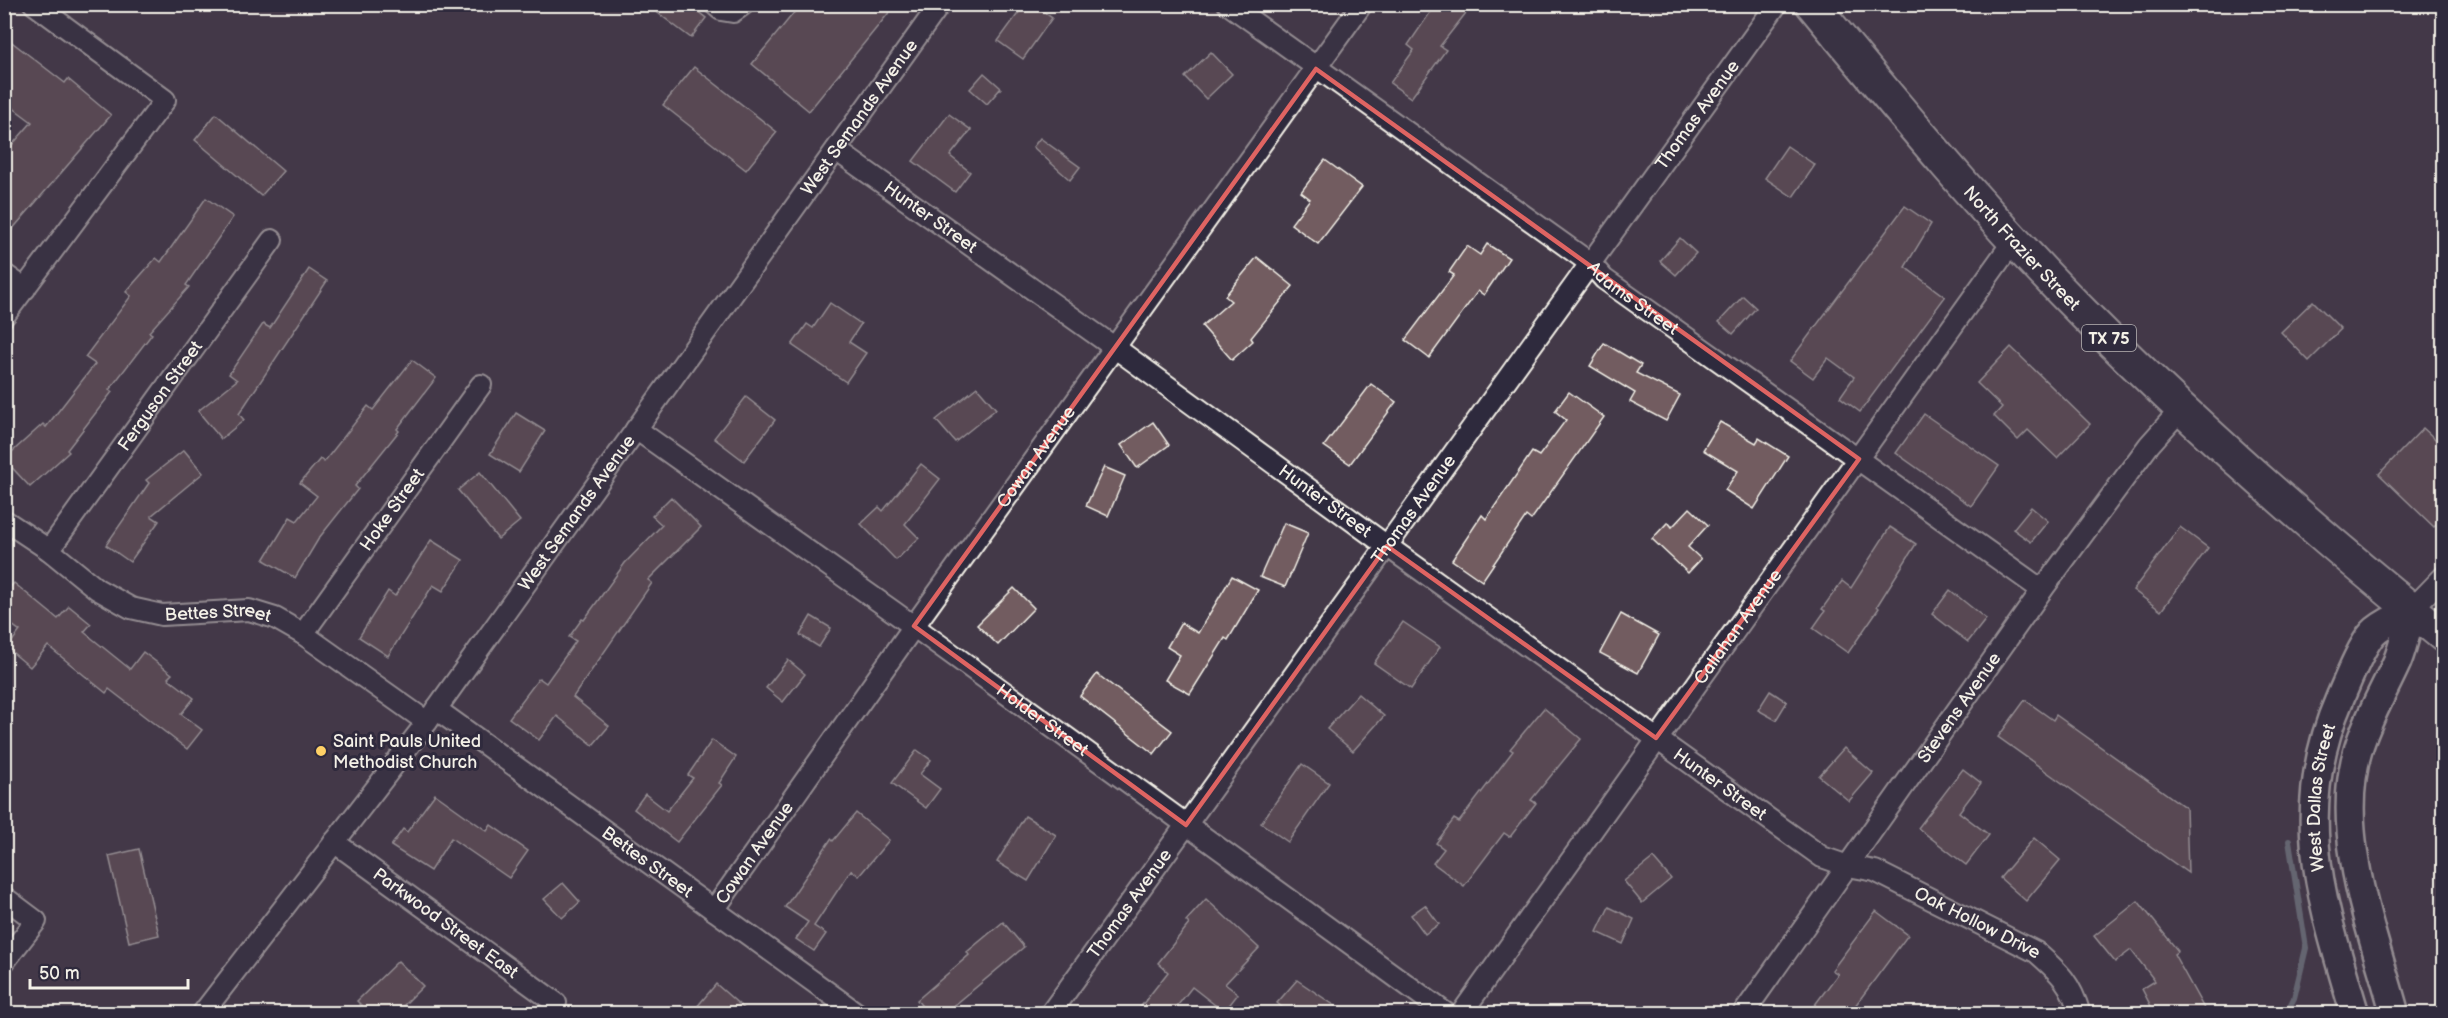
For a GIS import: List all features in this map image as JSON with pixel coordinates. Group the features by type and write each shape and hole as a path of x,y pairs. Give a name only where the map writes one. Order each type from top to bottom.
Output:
{"main road":[{"name":"North Frazier Street","path":"1812,4 1925,141 2085,315 2266,486 2444,636"}],"street":[{"path":"4,316 165,100 34,4"},
{"path":"714,4 722,10 733,12 744,4"},
{"name":"West Semands Avenue","path":"202,1014 431,716 940,4"},
{"name":"Adams Street","path":"1228,4 1590,263 1604,279 2042,590"},
{"name":"Cowan Avenue","path":"714,910 914,626 1362,4"},
{"name":"Thomas Avenue","path":"1050,1014 1777,4"},
{"name":"Hunter Street","path":"836,150 1114,347 1387,546 1822,857 1848,866"},
{"name":"Ferguson Street","path":"49,550 273,240"},
{"name":"Callahan Avenue","path":"1461,1014 2014,240"},
{"path":"4,274 25,289"},
{"name":"Hoke Street","path":"303,634 481,385"},
{"name":"Stevens Avenue","path":"1743,1014 2042,590 2149,445 2182,408"},
{"name":"Holder Street","path":"636,429 914,626 1447,1014"},
{"name":"Bettes Street","path":"4,520 49,550 97,589 131,608 162,615 249,609 275,618 303,634 431,716 714,910 858,1014"},
{"name":"West Dallas Street","path":"2355,1014 2331,930 2316,866 2312,811 2319,764 2331,720 2354,666 2372,633 2412,609 2444,576"},
{"name":"West Dallas Street","path":"2395,1014 2364,905 2351,839 2351,785 2358,750 2401,650 2412,609"},
{"name":"Parkwood Street East","path":"334,842 556,1003"},
{"name":"Oak Hollow Drive","path":"1848,866 1875,871 2036,952 2057,970 2073,992 2080,1014"},
{"path":"4,897 36,921 4,962"}],"highlighted area":[{"path":"1316,69 1859,459 1656,738 1387,546 1186,825 914,626"}],"building":[{"path":"646,4 688,4 706,18 691,38"},
{"path":"801,4 896,4 809,111 752,64"},
{"path":"1025,4 1033,4 1052,18 1023,59 998,41"},
{"path":"1436,4 1473,4 1440,46 1446,50 1411,98 1390,83 1414,50 1408,45"},
{"path":"4,36 65,83 68,79 111,115 4,239 4,154 32,122 4,101"},
{"path":"1211,52 1232,74 1206,99 1185,77"},
{"path":"694,67 777,132 746,170 663,105"},
{"path":"984,73 1001,88 987,104 970,89"},
{"path":"216,114 283,171 261,196 195,140"},
{"path":"949,114 971,130 950,156 970,172 955,192 913,161"},
{"path":"1040,138 1080,167 1070,180 1033,147"},
{"path":"1787,146 1815,165 1793,197 1765,178"},
{"path":"1325,160 1362,187 1318,244 1291,224 1310,199 1301,192"},
{"path":"206,198 233,217 186,285 189,287 149,332 152,334 109,390 112,392 67,450 69,452 30,487 4,459 43,424 46,427 95,364 85,357 131,296 126,292 156,258 161,262"},
{"path":"1905,206 1931,224 1905,267 1945,297 1860,412 1840,397 1854,377 1828,358 1813,378 1790,361"},
{"path":"1680,238 1696,253 1676,275 1660,261"},
{"path":"1487,244 1509,258 1484,295 1478,291 1429,358 1405,340 1454,275 1449,272 1467,246 1480,255"},
{"path":"1257,257 1293,286 1251,338 1253,341 1232,360 1202,326 1231,301 1225,296"},
{"path":"309,269 327,281 239,414 244,420 221,439 198,411 237,380 229,374 263,324 270,328"},
{"path":"1743,296 1756,308 1733,334 1719,322"},
{"path":"2313,301 2341,329 2309,361 2281,332"},
{"path":"830,303 861,324 849,342 866,353 846,382 792,345 807,324 813,328"},
{"path":"1604,343 1641,365 1636,373 1680,395 1666,421 1630,402 1635,393 1590,366"},
{"path":"2011,347 2090,424 2057,458 2028,430 2018,440 1994,416 2002,407 1977,383"},
{"path":"412,360 436,378 397,429 399,431 355,486 358,489 319,538 295,578 264,560 290,517 297,521 317,496 300,483 320,459 324,462 368,406 373,410"},
{"path":"1371,384 1396,402 1350,464 1324,446"},
{"path":"977,387 996,409 955,442 936,420"},
{"path":"1569,392 1604,417 1531,520 1526,516 1482,581 1452,560 1482,515 1486,519 1532,452 1539,456 1566,420 1555,411"},
{"path":"746,397 775,420 744,461 714,438"},
{"path":"516,413 545,431 519,472 490,454"},
{"path":"1924,414 1999,466 1971,506 1896,453"},
{"path":"1153,422 1169,445 1137,468 1121,445"},
{"path":"1720,422 1756,443 1759,438 1788,456 1754,509 1725,490 1738,471 1703,450"},
{"path":"2423,428 2444,447 2444,518 2434,527 2379,474"},
{"path":"184,450 203,473 151,516 159,521 130,562 106,545 149,483 146,480"},
{"path":"921,464 940,479 905,524 919,538 896,560 861,524 879,507 883,511"},
{"path":"1104,467 1125,476 1108,516 1086,506"},
{"path":"480,472 520,521 498,539 458,490"},
{"path":"671,497 701,527 648,580 652,583 573,697 609,726 593,745 557,716 539,740 509,718 539,678 546,683 576,641 569,637 582,619 584,620 625,563 662,525 652,516"},
{"path":"2031,507 2048,521 2031,542 2013,529"},
{"path":"1690,508 1708,525 1688,547 1701,559 1688,573 1652,539 1668,522 1672,527"},
{"path":"1284,523 1308,533 1285,587 1260,577"},
{"path":"1890,527 1916,544 1877,606 1879,608 1848,653 1813,628 1825,611 1822,609 1842,581 1851,588"},
{"path":"2180,527 2208,548 2161,611 2133,590"},
{"path":"431,540 463,560 443,591 433,585 388,656 359,637 388,591 395,596"},
{"path":"1232,576 1258,590 1228,640 1225,638 1190,694 1165,680 1180,655 1167,647 1181,623 1198,633"},
{"path":"14,583 58,619 69,606 91,624 84,632 130,669 143,652 172,674 168,678 194,698 181,714 202,730 187,749 109,689 106,693 48,646 30,667 7,648 20,631 4,619 4,594"},
{"path":"1014,588 1034,608 998,645 977,625"},
{"path":"1950,590 1986,619 1968,642 1932,614"},
{"path":"1621,614 1659,635 1638,673 1600,653"},
{"path":"811,616 831,628 819,647 800,635"},
{"path":"1403,622 1440,647 1411,689 1374,663"},
{"path":"788,660 805,674 783,702 766,688"},
{"path":"1097,674 1172,731 1154,754 1080,696"},
{"path":"1770,691 1787,702 1776,720 1758,710"},
{"path":"1358,694 1384,716 1353,751 1327,729"},
{"path":"2025,700 2053,720 2056,715 2186,808 2188,873 1998,737"},
{"path":"1544,708 1581,739 1531,800 1536,803 1510,837 1504,833 1464,886 1433,863 1444,849 1436,843 1454,819 1459,822 1513,751 1510,749"},
{"path":"712,740 736,757 719,783 722,785 677,842 634,809 645,794 667,811 693,778 688,775"},
{"path":"1844,748 1873,773 1849,801 1819,776"},
{"path":"917,750 931,760 920,774 940,789 926,808 892,783"},
{"path":"1302,764 1329,783 1288,842 1261,823"},
{"path":"1963,769 1981,783 1959,812 1989,835 1966,865 1918,828"},
{"path":"435,794 487,831 491,825 528,851 509,878 451,838 430,871 391,846 403,829 407,832"},
{"path":"856,813 889,840 859,876 851,870 814,926 826,934 814,951 796,939 808,922 785,907 831,839 833,841"},
{"path":"1025,816 1056,835 1028,881 997,862"},
{"path":"2034,838 2060,860 2026,901 2000,878"},
{"path":"139,849 159,935 129,942 109,856"},
{"path":"1653,858 1671,879 1642,903 1624,881"},
{"path":"563,883 580,902 562,918 544,899"},
{"path":"1206,899 1259,948 1225,984 1238,994 1224,1012 1192,987 1171,1014 1135,1014 1168,972 1158,963 1189,924 1186,921"},
{"path":"2138,901 2178,951 2174,954 2207,1014 2155,1014 2142,989 2155,981 2131,950 2115,962 2094,936"},
{"path":"1425,905 1439,924 1425,934 1411,915"},
{"path":"1609,907 1634,919 1623,944 1597,932"},
{"path":"1876,911 1908,935 1849,1014 1808,1014 1838,974 1832,970"},
{"path":"1003,922 1024,947 944,1014 928,1014 917,1000 969,955 967,952"},
{"path":"398,961 423,986 395,1014 370,1014 357,1001"},
{"path":"1297,980 1347,1014 1289,1013 1277,1003"},
{"path":"716,984 750,1014 691,1014"}],"waterway":[{"path":"2286,1014 2294,998 2306,948 2289,841"}],"place":[{"name":"Saint Pauls United Methodist Church","path":"321,751"}]}
